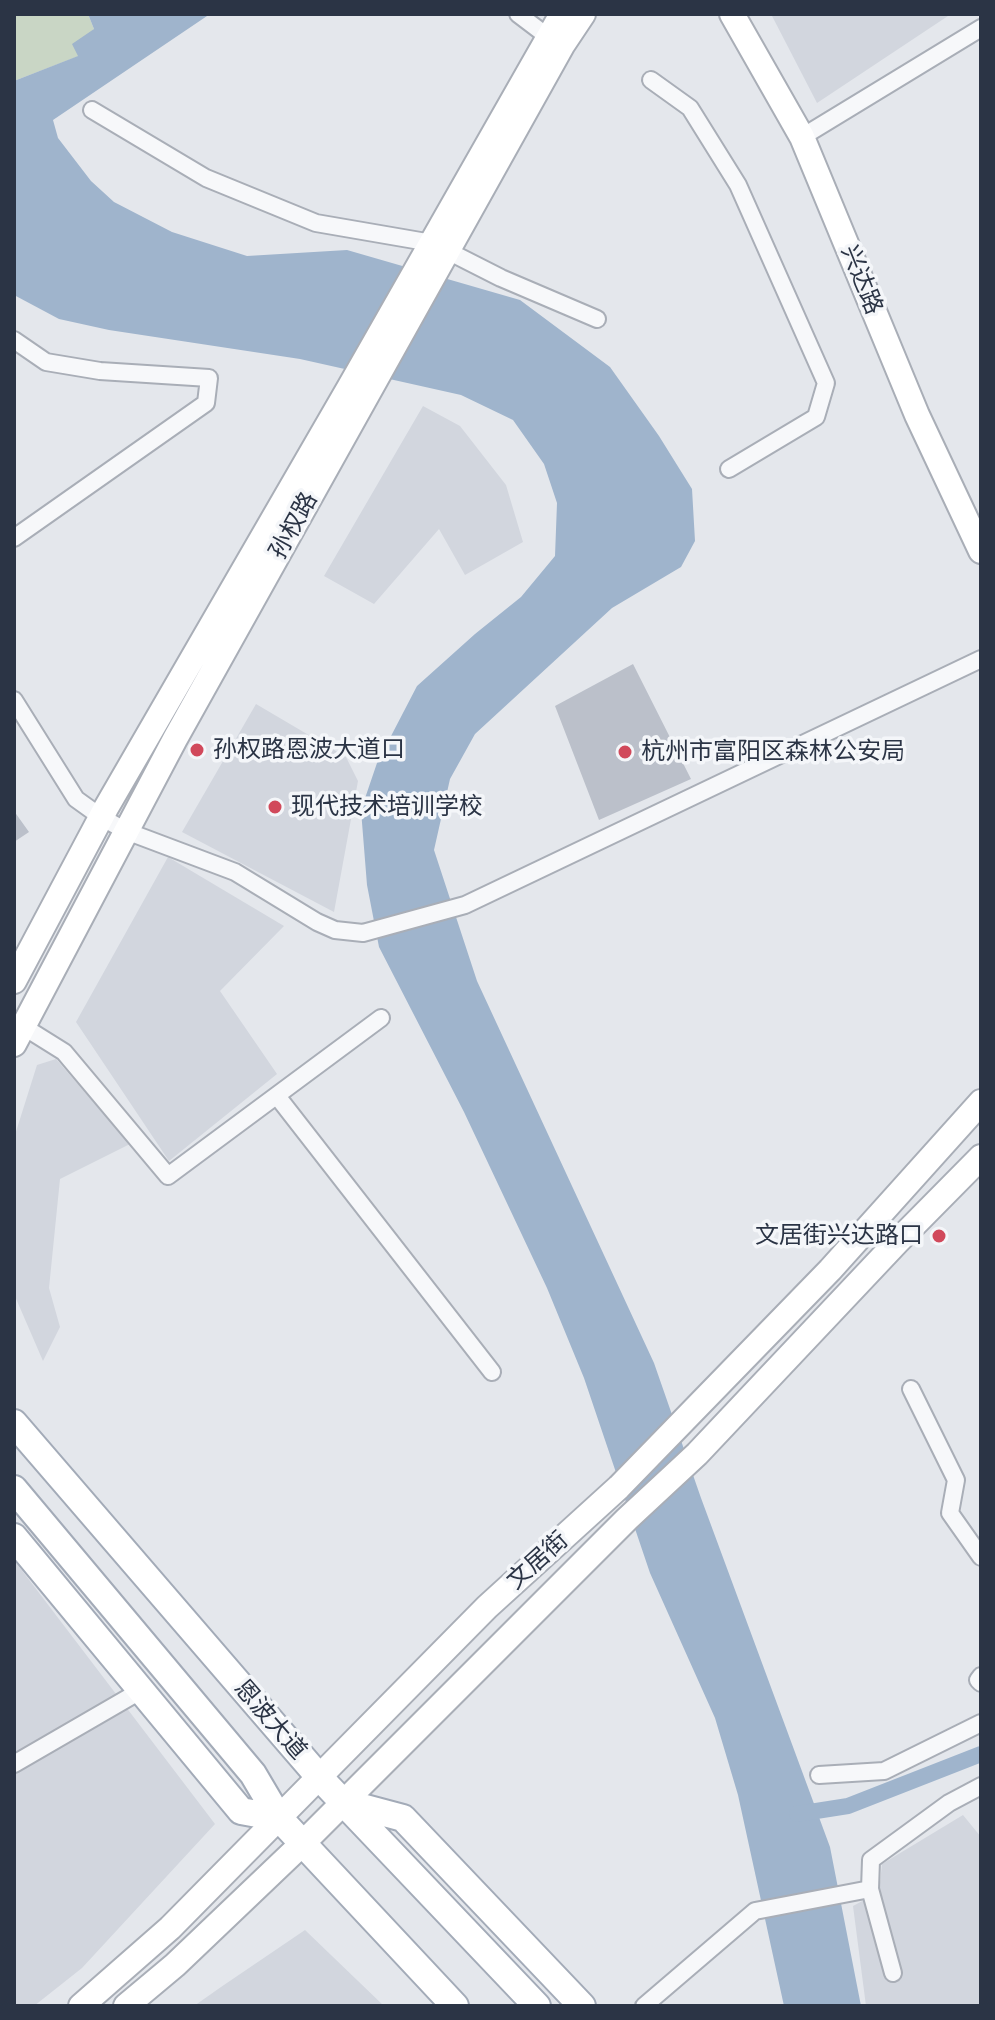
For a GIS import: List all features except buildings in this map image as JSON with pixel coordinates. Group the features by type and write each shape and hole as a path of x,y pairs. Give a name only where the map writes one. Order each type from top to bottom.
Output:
{"main road":[{"name":"孙权路","path":"440,248 547,36 562,14"},
{"name":"孙权路","path":"14,981 101,817 583,14"},
{"name":"兴达路","path":"732,14 802,137 917,415 981,551"},
{"name":"孙权路","path":"19,1035 357,394"},
{"name":"文居街","path":"81,2006 170,1928 487,1607 619,1487 686,1420 830,1270 981,1102"},
{"name":"文居街","path":"126,2006 175,1965 303,1843 627,1519 697,1454 980,1163"},
{"name":"恩波大道","path":"14,1423 320,1778 537,2006"},
{"name":"恩波大道","path":"14,1489 253,1774 279,1818 455,2006"},
{"path":"14,1537 241,1811 279,1818"},
{"path":"343,1802 403,1818 582,2006"}],"street":[{"path":"518,14 547,36"},
{"path":"802,137 981,28"},
{"path":"651,80 690,108 738,185 826,383 816,417 729,469"},
{"path":"92,110 206,178 316,223 440,248 597,319"},
{"path":"14,340 46,362 100,371 209,378 206,403 14,538"},
{"path":"14,700 76,799 101,817 126,831 235,872 335,930 363,933 465,905 981,659"},
{"path":"19,1035 64,1052 168,1176 381,1018"},
{"path":"277,1096 492,1372"},
{"path":"911,1389 956,1480 950,1513 981,1557"},
{"path":"981,1676 978,1680 981,1683"},
{"path":"14,1764 140,1691"},
{"path":"819,1775 884,1771 981,1723"},
{"path":"893,1973 862,1892 871,1860 949,1803 981,1786"},
{"path":"644,2006 755,1911 862,1892"}],"shaded area":[{"path":"771,14 951,14 817,103"},
{"path":"423,406 460,426 506,485 523,542 465,575 439,529 374,604 324,576"},
{"name":"现代技术培训学校","path":"256,704 346,757 358,781 334,912 182,832"},
{"path":"168,857 284,926 220,991 277,1074 169,1161 76,1022"},
{"path":"56,1059 130,1144 60,1179 49,1288 60,1327 43,1361 14,1294 14,1138 37,1065"},
{"path":"14,1560 215,1824 82,1968 34,2006 14,2006"},
{"path":"963,1815 981,1837 981,2006 866,2006 853,1906 879,1892 882,1864"},
{"path":"305,1930 384,2006 194,2006 221,1987"}],"green space":[{"path":"14,14 88,14 94,29 79,56 14,81"}],"water":[{"path":"88,14 210,14 53,120 58,138 91,181 114,202 172,232 247,256 347,250 520,300 610,367 692,489 695,541 681,567 612,608 475,734 450,779 434,850 477,981 654,1363 830,1847 861,2006 784,2006 738,1795 715,1718 650,1573 584,1378 547,1288 464,1112 379,947 367,885 361,810 377,763 417,686 521,597 555,556 557,503 544,464 513,420 461,395 300,359 109,330 59,319 14,295 14,81 78,56 72,44 94,29"}],"waterway":[{"path":"797,1814 848,1806 981,1754"}],"place":[{"name":"孙权路恩波大道口","path":"197,750"},
{"name":"杭州市富阳区森林公安局","path":"625,752"},
{"name":"现代技术培训学校","path":"275,807"},
{"name":"文居街兴达路口","path":"939,1236"}]}
